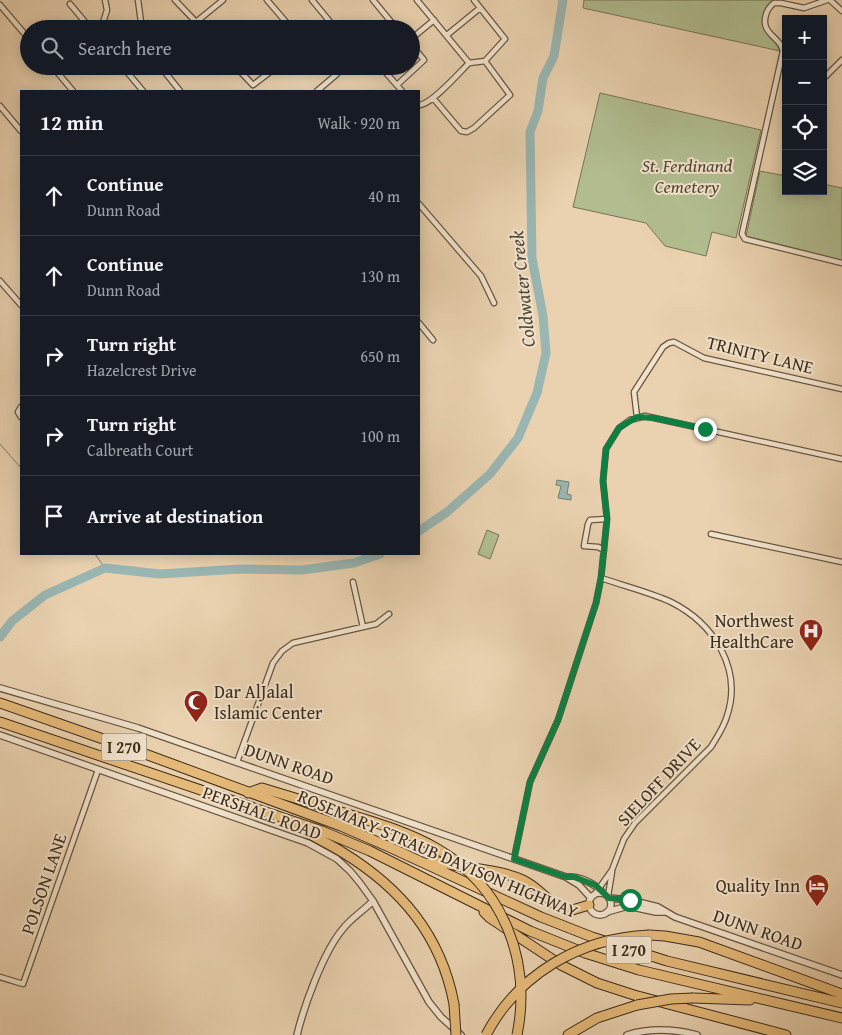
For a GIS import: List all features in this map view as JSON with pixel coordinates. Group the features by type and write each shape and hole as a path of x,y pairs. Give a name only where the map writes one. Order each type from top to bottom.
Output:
{"highway":[{"name":"ROSEMARY STRAUB DAVISON HIGHWAY","path":"0,704 126,747 340,826 542,917 616,946 685,966 842,1004"},
{"name":"ROSEMARY STRAUB DAVISON HIGHWAY","path":"0,722 288,818 370,851 530,931 585,953 646,972 842,1018"},
{"path":"248,792 262,788 397,830 437,848 464,868 491,898 509,931 520,968 522,1003 517,1035"},
{"path":"288,818 300,830 342,852 368,870 405,902 417,916 435,946 447,975 454,1004 456,1035"},
{"path":"427,864 435,861 517,878 531,885 558,906 569,911 599,896"},
{"path":"474,903 490,918 561,965 597,983 634,995 786,1035"},
{"path":"486,1035 496,1018 517,991 558,960 582,948 607,940 649,935 699,942 842,994"},
{"path":"568,1035 596,1018 637,1005 671,999 770,1000"}],"street":[{"path":"104,20 105,0"},
{"path":"138,0 141,20"},
{"path":"175,0 194,20"},
{"path":"198,20 223,0"},
{"path":"267,0 284,20"},
{"path":"312,0 329,20"},
{"path":"372,0 389,20"},
{"path":"420,106 433,98 469,63 485,61 505,39 474,0"},
{"path":"842,11 828,0 804,8 781,3 774,3 770,6 766,17 766,27 781,44 782,54 742,234 745,239 765,245 842,263"},
{"path":"420,1 469,63"},
{"path":"70,4 83,20"},
{"path":"0,5 20,28"},
{"path":"447,35 480,8"},
{"path":"420,31 434,20"},
{"path":"827,75 842,60"},
{"path":"433,98 461,131 467,132 474,128 510,95 485,61"},
{"path":"60,75 73,90"},
{"path":"130,75 142,90"},
{"path":"167,75 179,90"},
{"path":"244,75 253,85 266,75"},
{"path":"318,90 336,75"},
{"path":"388,75 401,90"},
{"path":"397,85 408,75"},
{"path":"0,106 20,130"},
{"path":"420,205 481,276 494,302"},
{"path":"0,281 20,304"},
{"path":"420,324 433,340"},
{"name":"TRINITY LANE","path":"637,417 634,392 663,347 674,342 704,358 842,389"},
{"path":"514,859 530,782 566,698 595,607 601,578 607,519 603,481 606,449 619,428 637,417 655,418 842,459"},
{"path":"604,550 598,547 584,546 590,520 607,519"},
{"path":"711,534 842,562"},
{"name":"SIELOFF DRIVE","path":"599,896 624,839 635,822 708,751 728,716 731,693 728,670 721,647 709,630 692,614 670,602 601,578"},
{"path":"353,582 362,627"},
{"path":"237,762 273,663 282,651 293,643 376,624 389,614"},
{"name":"DUNN ROAD","path":"0,688 138,728 566,877 599,896 640,902 658,907 665,912 842,975"},
{"name":"PERSHALL ROAD","path":"0,735 308,843 323,851 350,871 373,902 429,1002 441,1017 461,1035"},
{"name":"POLSON LANE","path":"0,977 23,984 98,770"},
{"name":"SIELOFF DRIVE","path":"599,896 612,870"},
{"name":"DUNN ROAD","path":"566,877 574,877 595,885 599,896"},
{"path":"599,896 611,906 608,912 598,914 592,911 599,896"},
{"path":"297,1035 300,1020 330,945 343,928 373,902"},
{"name":"DUNN ROAD","path":"608,912 628,906 665,912"},
{"path":"627,1035 666,1030 697,1035"}],"green space":[{"path":"584,0 782,0 781,3 774,3 767,12 766,27 781,44 780,51 583,8"},
{"name":"St. Ferdinand Cemetery","path":"600,93 761,130 736,238 712,232 706,256 665,246 646,223 573,207"},
{"path":"760,171 782,175 782,195 827,195 827,185 842,188 842,263 745,241"},
{"path":"487,530 499,535 490,559 478,554"}],"water":[{"path":"557,480 569,482 567,494 571,495 571,500 558,498 561,486 556,485"}],"waterway":[{"name":"Coldwater Creek","path":"420,530 447,512 490,474 518,438 537,393 546,353 543,316 532,258 530,132 538,111 543,78 554,56 563,0"},
{"path":"0,444 20,467"},
{"path":"96,555 105,568"},
{"name":"Coldwater Creek","path":"0,637 12,621 45,595 105,568 160,574 240,569 302,570 354,563 377,555"}],"place":[{"name":"Northwest HealthCare","path":"811,652"},
{"name":"Dar AlJalal Islamic Center","path":"196,723"},
{"name":"Quality Inn","path":"817,907"}],"route":[{"path":"630,900 609,898 595,885 514,859 530,782 558,720 596,603 601,578 607,519 603,481 606,449 619,428 637,417 645,416 705,429"}]}
